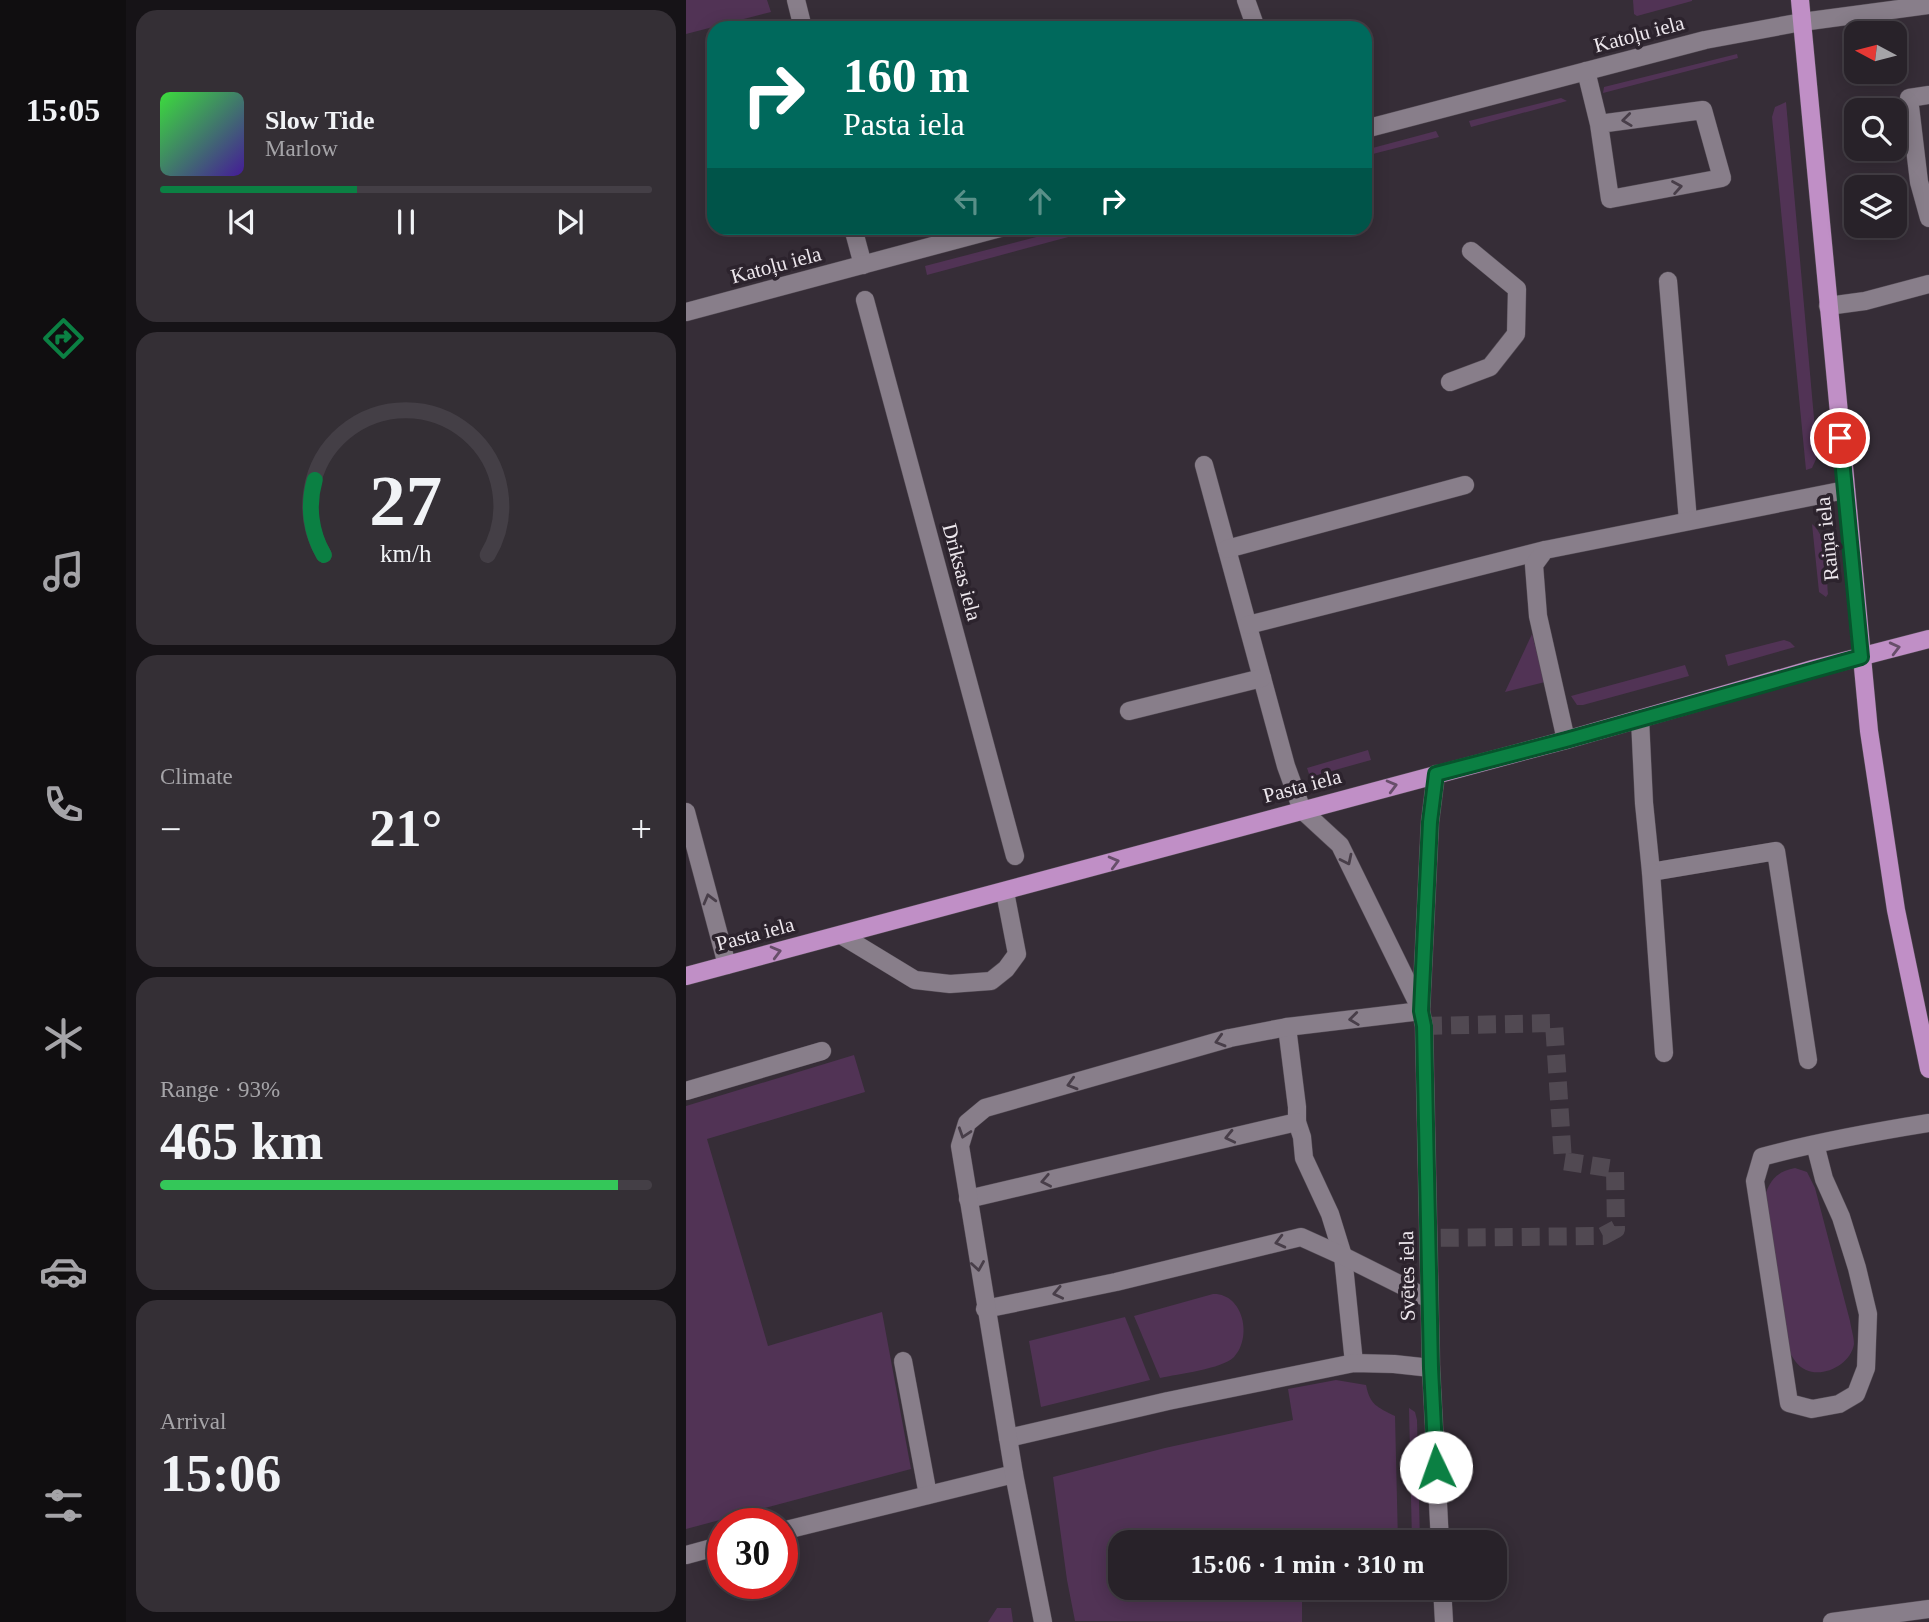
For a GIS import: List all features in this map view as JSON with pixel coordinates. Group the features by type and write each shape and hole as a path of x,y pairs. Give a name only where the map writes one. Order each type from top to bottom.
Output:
{"main road":[{"name":"Raiņa iela","path":"1800,0 1869,731 1896,910 1929,1069"},
{"name":"Pasta iela","path":"686,976 1566,740 1929,639"}],"street":[{"path":"796,0 801,21"},
{"path":"1246,0 1254,21"},
{"name":"Katoļu iela","path":"1372,127 1705,40 1802,22 1929,5"},
{"path":"1586,71 1599,124 1610,199 1723,178 1703,110 1599,124"},
{"path":"1929,95 1909,98 1929,218"},
{"path":"855,235 863,265"},
{"name":"Katoļu iela","path":"686,312 974,235"},
{"path":"1450,382 1490,367 1516,334 1517,289 1471,251"},
{"path":"1668,281 1688,521"},
{"path":"1828,306 1865,301 1929,284"},
{"name":"Driksas iela","path":"865,300 1015,856"},
{"path":"1204,465 1286,766 1302,810"},
{"path":"1227,549 1465,485"},
{"path":"1248,625 1545,550 1845,490"},
{"path":"1545,550 1534,565 1538,616 1566,740"},
{"path":"1129,711 1262,678"},
{"path":"1640,719 1664,1053"},
{"name":"Svētes iela","path":"1436,774 1430,822 1421,1011 1424,1026 1431,1368 1439,1530"},
{"name":"Svētes iela","path":"1302,810 1340,845 1421,1011"},
{"path":"686,812 727,965"},
{"path":"1651,872 1776,851 1808,1060"},
{"path":"841,935 915,980 950,984 991,981 1006,969 1017,954 1005,892"},
{"path":"1044,1622 1014,1474 968,1199 960,1146 967,1123 985,1108 1230,1038 1287,1027 1421,1011"},
{"path":"1287,1027 1297,1122 1304,1158 1330,1214 1343,1256 1354,1363"},
{"path":"686,1091 822,1051"},
{"path":"968,1199 1297,1122"},
{"path":"1815,1144 1824,1179 1841,1217 1857,1268 1868,1314 1866,1368 1856,1394 1839,1405 1812,1409 1788,1403 1755,1181 1762,1157 1815,1144 1929,1123"},
{"path":"985,1309 1116,1282 1301,1237 1429,1299"},
{"path":"903,1361 928,1495"},
{"path":"1008,1438 1168,1401 1354,1363 1431,1368"},
{"path":"798,1527 1014,1474"},
{"path":"686,1555 707,1549"},
{"path":"1443,1600 1444,1622"},
{"path":"1832,1622 1929,1609"}],"shaded area":[{"path":"686,0 767,0 771,12 736,21 707,21 707,29 686,34"},
{"path":"1633,0 1692,1 1637,16 1634,14"},
{"path":"1737,54 1738,58 1603,93 1604,87"},
{"path":"1561,98 1567,101 1471,127 1469,121"},
{"path":"1786,102 1816,441 1816,459 1812,468 1806,470 1772,117 1775,107"},
{"path":"1436,131 1439,137 1372,154 1372,148"},
{"path":"1044,235 1076,235 927,275 925,266"},
{"path":"1812,524 1818,530 1824,547 1827,566 1826,597 1819,592"},
{"path":"1532,634 1545,682 1505,692"},
{"path":"1784,640 1795,647 1728,666 1725,655"},
{"path":"1685,665 1689,676 1583,705 1577,705 1571,696"},
{"path":"1368,750 1371,760 1310,777 1307,768"},
{"path":"854,1055 865,1092 707,1139 768,1346 882,1312 911,1469 765,1508 707,1508 707,1523 686,1529 686,1106"},
{"path":"1795,1168 1807,1172 1815,1188 1854,1338 1848,1358 1828,1371 1806,1370 1795,1361 1788,1349 1763,1203 1773,1180 1782,1172"},
{"path":"1213,1294 1232,1301 1238,1308 1244,1328 1240,1349 1234,1357 1220,1365 1160,1378 1134,1316"},
{"path":"1125,1317 1150,1380 1041,1407 1029,1341"},
{"path":"1336,1380 1366,1385 1375,1405 1395,1416 1398,1530 1108,1530 1108,1600 1302,1600 1302,1622 1075,1621 1053,1477 1165,1448 1293,1420 1288,1389"},
{"path":"1409,1408 1415,1412 1417,1420 1420,1530 1412,1530"},
{"path":"997,1608 1011,1608 1013,1622 988,1622"}],"tunnel":[{"path":"1424,1026 1554,1023 1563,1161 1615,1169 1616,1229 1603,1236 1429,1238"}],"route":[{"path":"1436,1467 1429,1299 1424,1026 1421,1011 1430,822 1436,774 1861,657 1840,438"}]}
